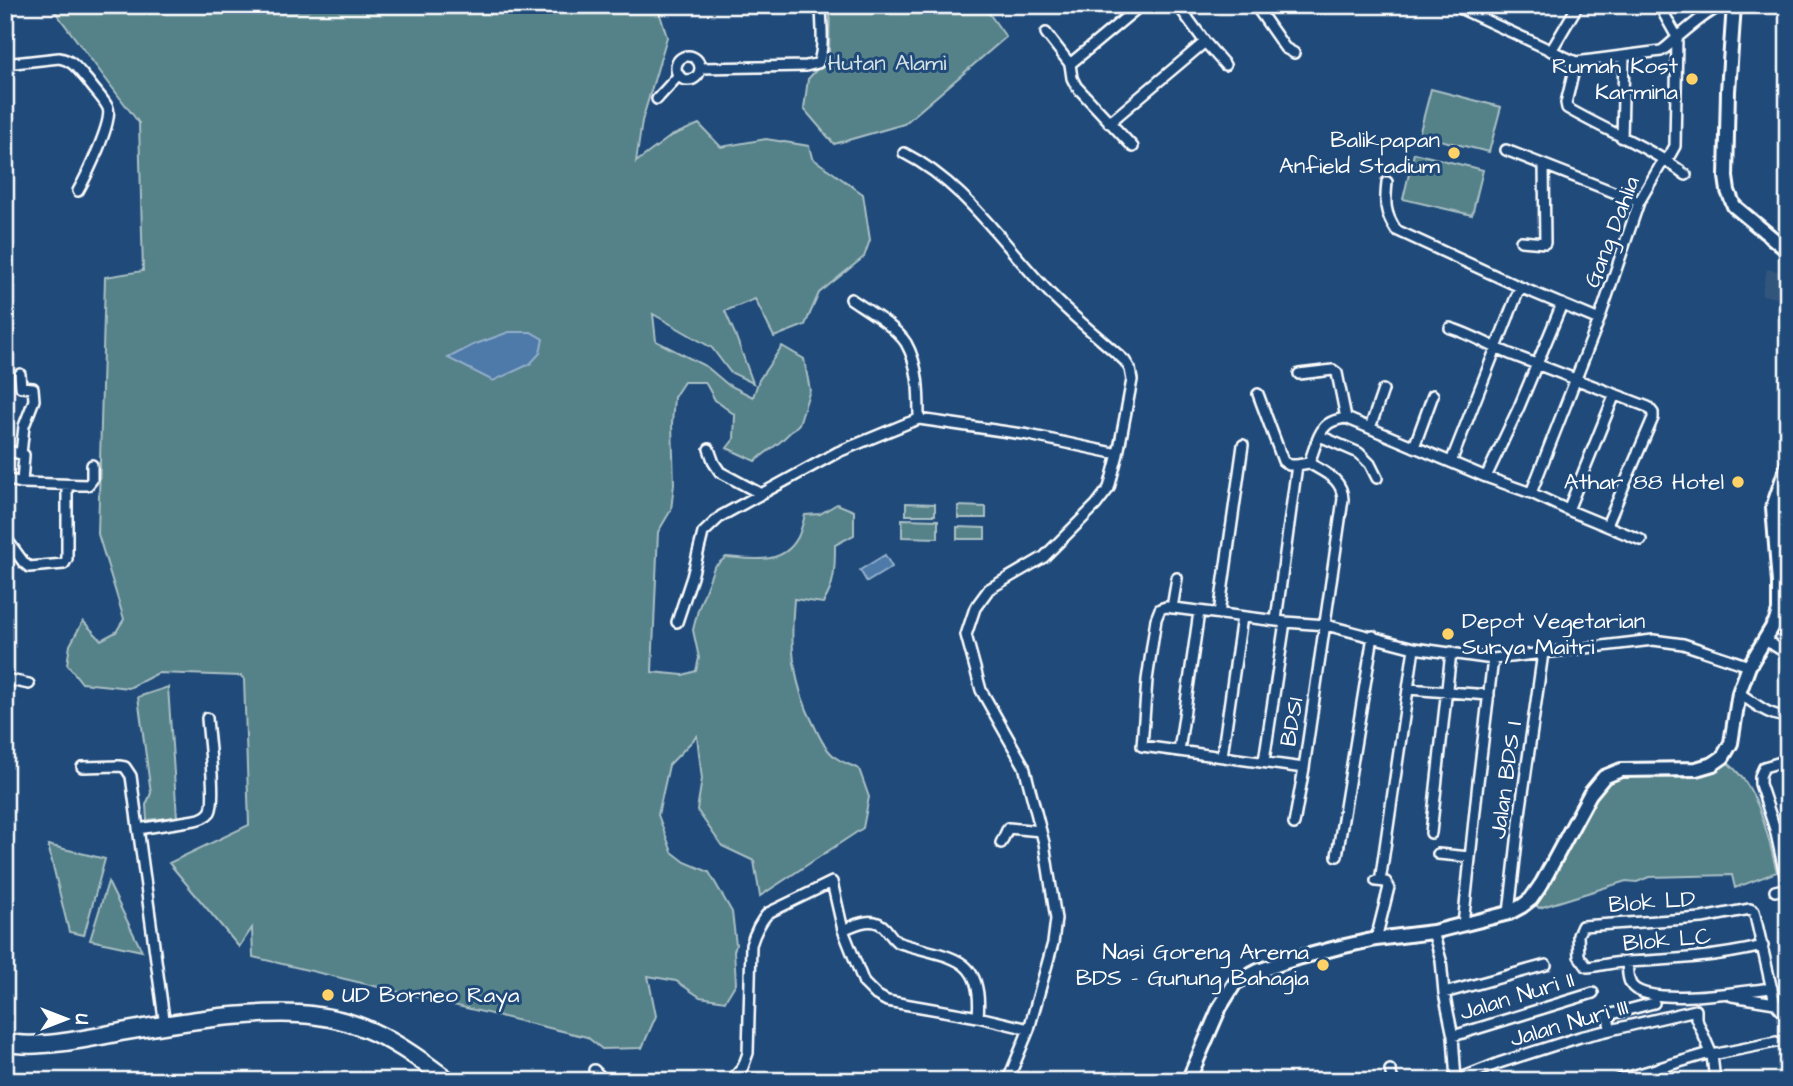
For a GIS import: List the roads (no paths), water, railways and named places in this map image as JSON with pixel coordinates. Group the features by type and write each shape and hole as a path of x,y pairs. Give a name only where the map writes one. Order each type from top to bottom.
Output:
{"highway":[{"path":"5,1042 40,1044 259,1013 315,1014 371,1031 397,1045 449,1081"},
{"path":"5,1051 64,1049 165,1027 288,1020 348,1031 382,1046 433,1081"}],"street":[{"path":"700,68 806,66 818,62 821,57 821,5"},
{"path":"1070,64 1141,5"},
{"path":"1178,5 1225,65"},
{"path":"1255,5 1285,48 1293,53"},
{"path":"1551,51 1578,5"},
{"path":"1658,5 1677,37"},
{"path":"1734,5 1728,91 1728,191 1734,206 1788,251"},
{"path":"1457,7 1576,62 1661,51 1717,6"},
{"path":"1046,33 1070,64 1076,86 1133,147"},
{"name":"Gang Dahlia","path":"1531,493 1599,320 1639,202 1653,176 1675,146 1677,37"},
{"path":"1109,123 1205,42"},
{"path":"657,99 678,75 677,64 685,56 695,58 700,68 698,75 692,79 684,79 678,75"},
{"path":"1622,138 1625,56"},
{"path":"5,64 66,59 76,67 107,106 109,114 100,142 78,191"},
{"path":"1576,62 1567,108 1665,159 1686,175"},
{"path":"1506,150 1639,202"},
{"path":"904,153 922,162 951,184 1046,290 1125,360 1132,380 1109,488 1096,505 1044,557 989,589 975,608 966,635 981,690 1024,766 1041,831 1056,919 1053,943 1029,1028 1006,1081"},
{"path":"1521,241 1544,248 1544,165"},
{"path":"1387,182 1387,217 1396,230 1520,288 1599,320"},
{"path":"1451,462 1520,288"},
{"path":"850,299 887,324 905,342 914,362 919,388 919,419"},
{"path":"1486,477 1562,304"},
{"path":"1450,328 1536,365 1648,407 1653,413 1607,525"},
{"path":"1299,374 1333,370 1337,373 1346,418"},
{"path":"20,374 21,387 33,388 34,397 25,424 21,454 24,457 22,483"},
{"path":"1370,428 1383,390"},
{"path":"1258,394 1283,461 1289,465 1310,463 1326,425 1346,418 1641,540"},
{"path":"1568,510 1615,394"},
{"path":"1414,447 1433,395"},
{"path":"677,622 703,533 721,516 861,441 919,419 1029,435 1118,454"},
{"path":"1320,436 1359,453 1377,478"},
{"path":"1219,614 1243,445"},
{"path":"709,449 720,472 761,494"},
{"path":"5,450 21,454"},
{"name":"BDS1","path":"1293,824 1326,625 1343,499 1339,482 1310,463"},
{"path":"1188,1081 1220,1007 1235,983 1258,971 1294,959 1376,939 1433,932 1509,913 1531,898 1542,883 1590,794 1604,777 1621,771 1696,769 1713,764 1724,757 1731,743 1739,694 1749,666 1776,621 1779,611 1782,552 1773,507 1788,463"},
{"path":"5,479 22,483 89,485 92,480 92,465"},
{"path":"1264,761 1297,465"},
{"path":"5,537 29,567 64,564 67,559 67,485"},
{"path":"1172,608 1177,578"},
{"path":"1304,768 1143,747 1141,744 1147,680 1156,619 1160,609 1172,608 1326,625 1414,648 1493,659 1653,640 1683,644 1749,666"},
{"path":"1179,751 1199,612"},
{"path":"1222,756 1242,617"},
{"path":"1337,856 1373,636"},
{"path":"1765,640 1788,654"},
{"path":"1376,939 1389,887 1379,878 1414,648"},
{"path":"1431,833 1451,652"},
{"name":"Jalan BDS I","path":"1509,913 1543,653"},
{"path":"1463,925 1493,659"},
{"path":"5,679 29,684"},
{"path":"1408,689 1489,695"},
{"path":"1739,694 1773,715 1788,716"},
{"path":"138,828 195,820 211,811 207,718"},
{"path":"1775,891 1788,888 1775,829 1760,785 1760,776 1764,767 1788,761"},
{"path":"82,767 125,767 132,780 165,1027"},
{"path":"1775,829 1788,826"},
{"path":"1001,844 1008,828 1041,831"},
{"path":"1438,854 1470,857"},
{"path":"731,1081 743,1067 748,1053 751,945 755,931 768,913 832,881 843,930 863,983 876,995 887,1001 1029,1028"},
{"name":"Blok LD","path":"1579,956 1578,935 1582,926 1702,918 1750,909 1754,911 1763,946"},
{"path":"843,930 862,922 876,922 897,942 958,961 969,969 976,981 978,1017"},
{"path":"1433,932 1441,960 1444,993 1453,1036 1456,1080"},
{"path":"1763,946 1775,1003 1781,1010 1788,1011"},
{"name":"Blok LC","path":"1579,956 1587,967 1598,967 1727,954 1763,946"},
{"path":"1627,962 1629,982 1636,990 1655,995 1699,996 1772,988"},
{"path":"1444,993 1546,965"},
{"name":"Jalan Nuri II","path":"1453,1036 1593,993"},
{"path":"1719,994 1775,1003"},
{"path":"1610,1030 1608,1015 1654,1003"},
{"name":"Jalan Nuri III","path":"1456,1080 1580,1037 1696,1010 1696,1018 1711,1054"},
{"path":"1615,1081 1711,1054 1776,1042"},
{"path":"1711,1054 1715,1081"},
{"path":"594,1070 605,1081"},
{"path":"1390,1070 1393,1081"}],"place":[{"name":"Rumah Kost Karmina","path":"1692,79"},
{"name":"Balikpapan Anfield Stadium","path":"1454,153"},
{"name":"Athar 88 Hotel","path":"1738,482"},
{"name":"Depot Vegetarian Surya Maitri","path":"1448,634"},
{"name":"Nasi Goreng Arema BDS - Gunung Bahagia","path":"1323,965"},
{"name":"UD Borneo Raya","path":"328,995"}],"park label":[{"name":"Hutan Alami","path":"887,63"}]}
